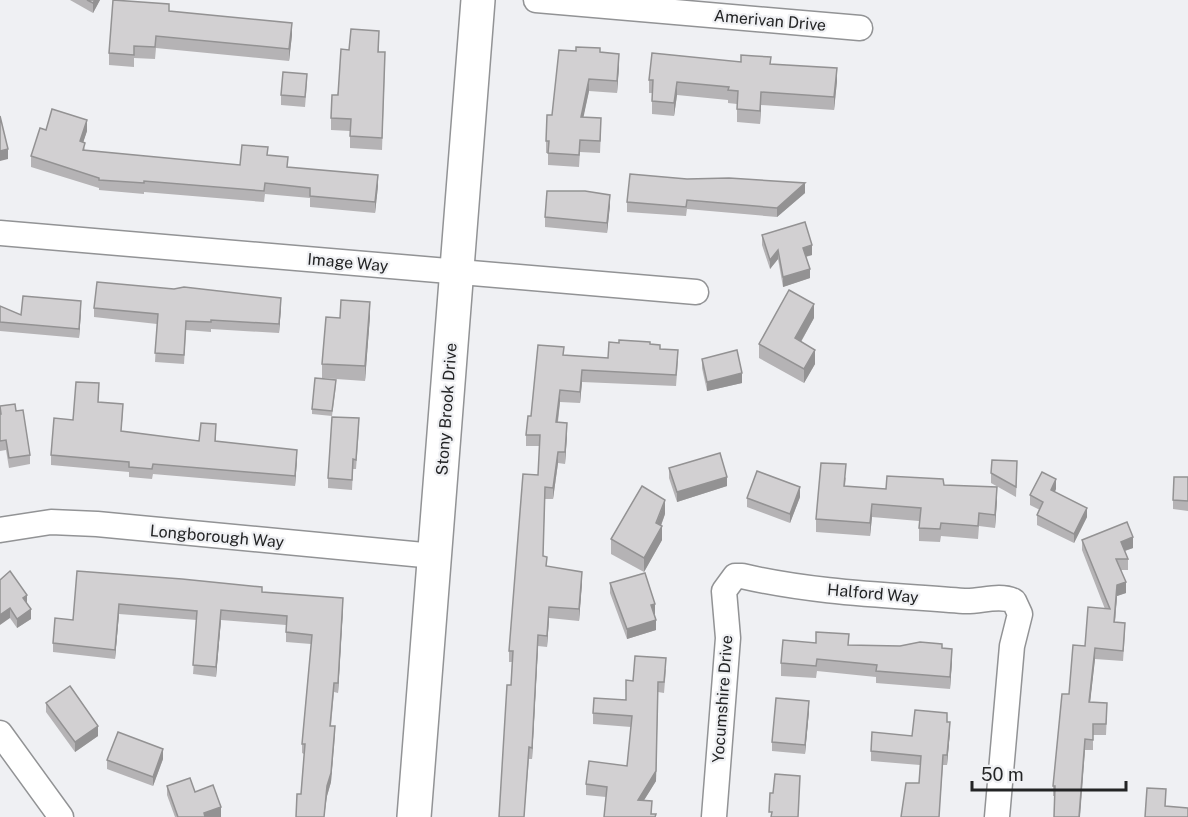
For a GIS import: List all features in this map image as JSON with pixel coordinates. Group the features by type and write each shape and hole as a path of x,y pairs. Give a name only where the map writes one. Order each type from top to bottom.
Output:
{"street":[{"name":"Stony Brook Drive","path":"414,817 478,0"},
{"name":"Amerivan Drive","path":"536,0 860,28"},
{"name":"Image Way","path":"0,232 696,292"},
{"name":"Longborough Way","path":"0,530 51,522 97,524 434,556"},
{"name":"Halford Way","path":"730,583 735,576 742,576 795,587 971,601 1008,598 1018,605 1020,614 1012,646 997,817"},
{"name":"Yocumshire Drive","path":"714,817 728,638 724,591 730,583"},
{"path":"0,733 61,817"}],"building":[{"path":"113,0 169,4 169,11 292,23 289,49 156,36 155,47 134,46 134,55 109,53"},
{"path":"351,29 379,31 378,52 385,52 382,138 350,136 351,119 331,118 332,95 338,95 341,49 349,50"},
{"path":"576,47 600,48 600,52 619,54 617,81 589,79 581,117 601,118 600,141 580,140 579,155 548,153 547,115 552,115 559,50 576,51"},
{"path":"652,53 741,62 741,55 771,57 770,64 837,68 834,97 761,92 760,111 737,109 738,91 728,90 729,87 677,82 674,103 652,101 653,80 649,80"},
{"path":"283,72 307,74 305,97 281,95"},
{"path":"52,109 87,120 80,141 85,143 83,150 240,165 242,145 268,147 267,155 288,157 287,167 378,175 375,202 310,196 310,188 265,183 264,191 144,181 144,183 99,180 99,178 31,156 40,128 46,130"},
{"path":"0,116 8,149 0,151"},
{"path":"630,174 687,179 729,178 805,183 777,208 687,200 686,207 627,202"},
{"path":"547,191 585,191 610,195 607,223 545,217"},
{"path":"805,222 812,245 803,248 810,269 783,277 778,250 770,260 762,235"},
{"path":"97,282 174,289 184,287 281,298 279,324 211,320 211,322 186,321 184,355 155,353 158,314 94,308"},
{"path":"789,290 814,304 795,338 815,350 804,369 759,344"},
{"path":"23,296 81,301 79,329 0,322 0,306 21,315"},
{"path":"341,300 370,302 365,366 322,364 326,317 340,318"},
{"path":"619,340 650,342 650,344 660,345 660,349 678,350 676,375 582,370 580,392 560,390 556,422 567,423 565,452 558,452 553,488 545,487 543,556 547,557 546,566 582,572 579,609 549,607 547,636 538,635 532,748 529,747 524,817 499,817 507,685 511,685 513,651 509,651 523,474 538,475 540,435 526,435 528,416 531,416 538,345 564,347 563,355 608,358 609,342 619,343"},
{"path":"737,350 742,373 707,382 702,359"},
{"path":"315,378 336,380 332,411 312,409"},
{"path":"76,382 99,383 98,402 123,404 121,431 199,441 201,423 216,424 215,441 297,450 295,476 153,464 152,469 129,467 129,462 51,455 54,418 73,420"},
{"path":"15,404 16,411 23,410 30,455 9,458 6,440 0,441 0,406"},
{"path":"332,417 359,418 352,480 328,478"},
{"path":"720,453 727,477 677,492 669,468"},
{"path":"992,460 1017,461 1016,487 991,473"},
{"path":"821,463 846,464 844,486 886,489 887,476 943,479 944,485 997,487 995,515 979,513 978,526 941,523 940,529 919,528 921,508 872,504 870,523 816,519"},
{"path":"757,471 800,487 790,514 747,498"},
{"path":"1042,472 1056,479 1051,490 1087,508 1074,534 1037,515 1043,502 1030,495"},
{"path":"1174,477 1188,477 1188,501 1173,500"},
{"path":"642,486 665,500 656,523 662,526 644,558 611,539"},
{"path":"1127,522 1133,537 1121,542 1128,559 1116,559 1126,582 1117,585 1114,622 1125,623 1123,651 1095,648 1089,702 1107,703 1106,724 1093,724 1093,740 1085,739 1079,817 1054,817 1055,786 1053,786 1062,694 1069,694 1073,645 1085,646 1088,607 1110,609 1082,540"},
{"path":"10,571 27,595 23,598 31,609 17,619 10,608 0,615 0,580"},
{"path":"77,571 262,587 262,592 343,598 338,683 334,683 330,726 335,726 331,773 327,786 324,817 296,817 297,794 301,794 305,744 302,744 312,635 286,632 287,616 221,610 216,667 193,665 197,611 119,604 115,650 53,643 55,618 73,620"},
{"path":"645,573 655,604 651,605 656,620 627,629 610,583"},
{"path":"816,632 849,634 848,645 900,646 920,642 942,644 942,648 952,649 950,677 876,671 877,665 817,659 816,666 781,663 783,640 816,643"},
{"path":"635,656 666,658 664,682 658,682 656,771 638,800 652,801 651,814 656,814 655,817 604,817 607,787 586,784 589,761 627,766 632,716 593,713 594,698 626,700 626,680 633,681"},
{"path":"70,686 98,726 75,742 46,703"},
{"path":"776,698 809,701 805,745 772,742"},
{"path":"915,710 947,713 947,722 950,722 947,755 943,755 939,817 901,817 906,783 919,783 921,756 871,751 872,732 912,736"},
{"path":"118,732 163,749 153,777 107,760"},
{"path":"775,774 800,776 798,817 771,817 770,793 773,793"},
{"path":"190,778 195,792 213,785 221,807 204,813 205,817 178,817 167,786"},
{"path":"1147,788 1166,789 1165,806 1188,808 1188,817 1145,817"}]}
